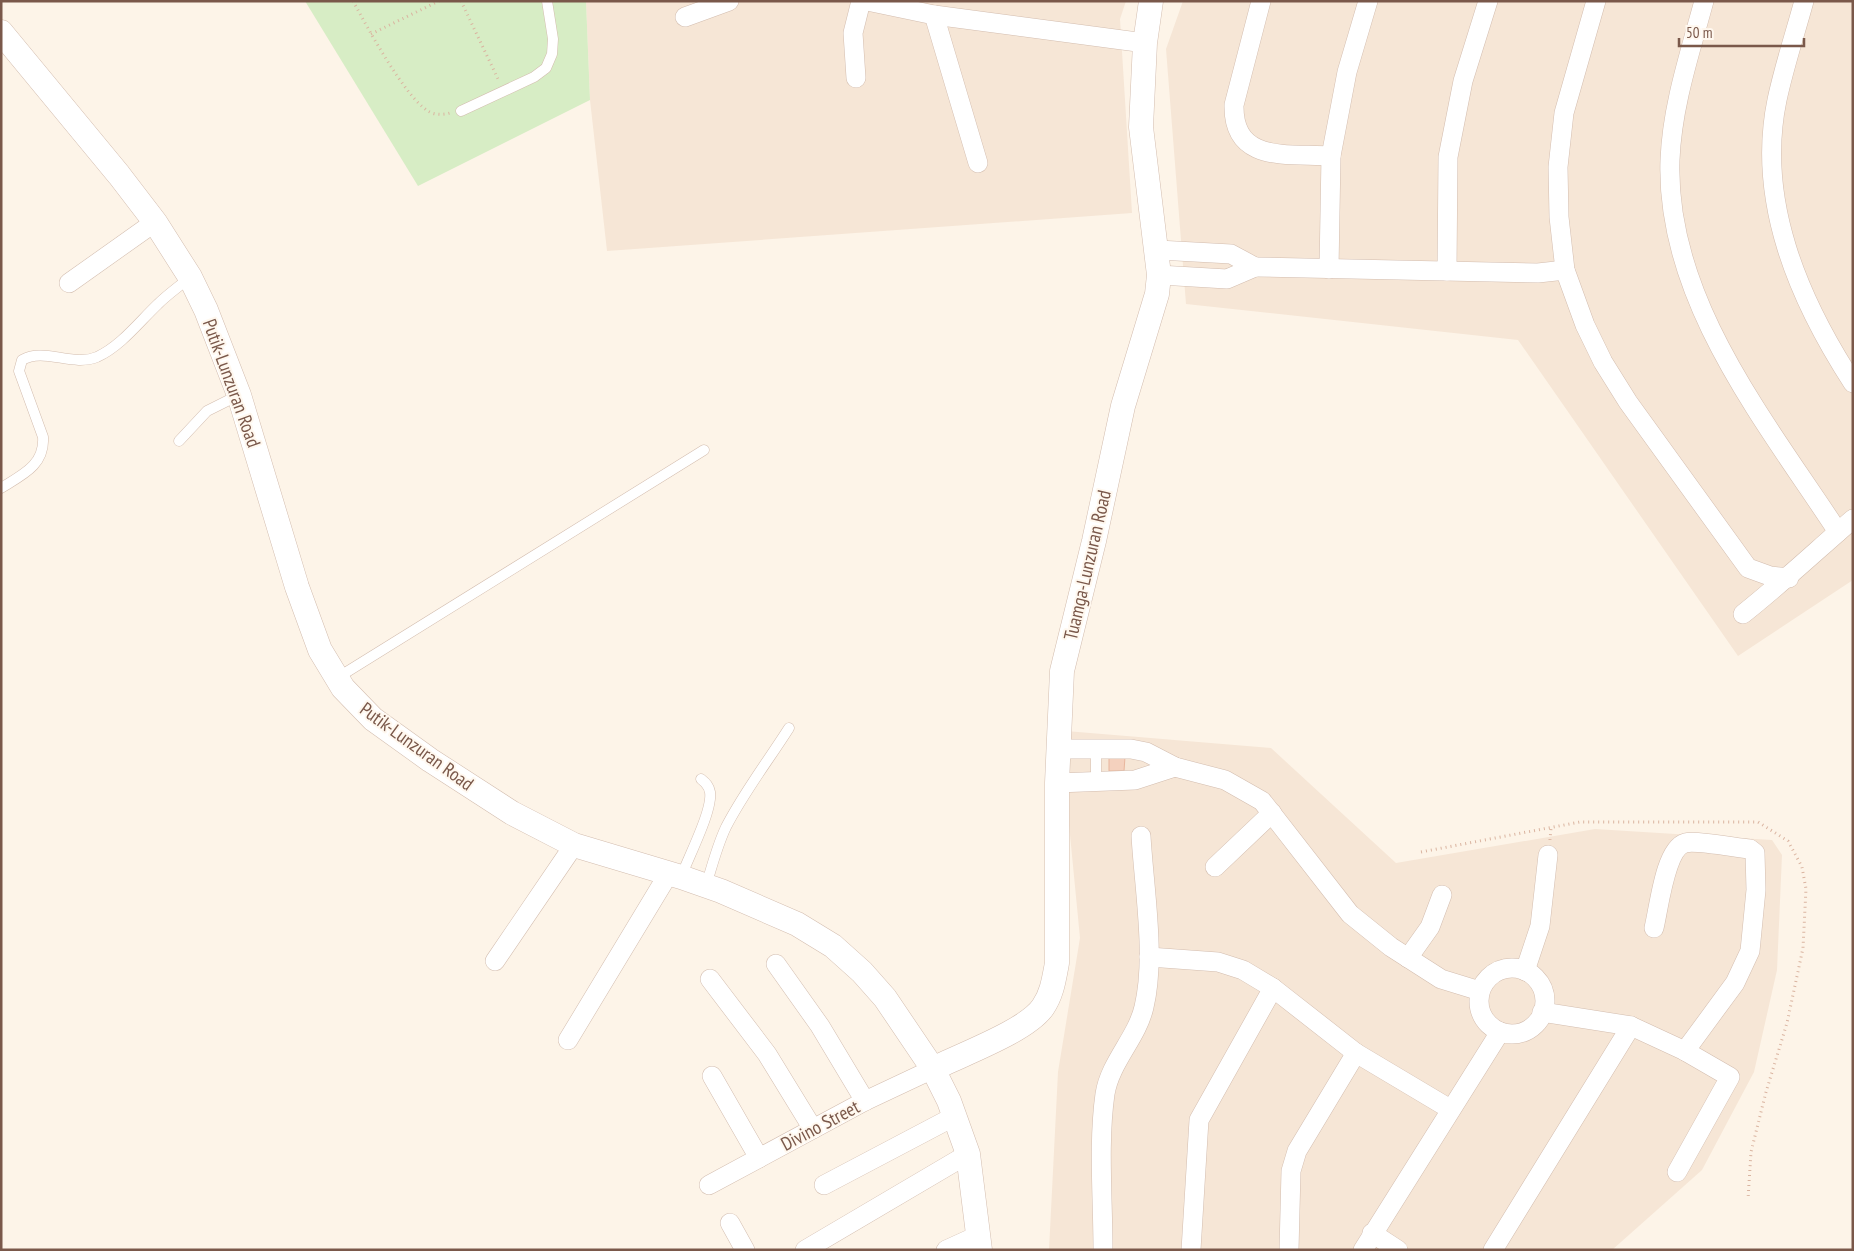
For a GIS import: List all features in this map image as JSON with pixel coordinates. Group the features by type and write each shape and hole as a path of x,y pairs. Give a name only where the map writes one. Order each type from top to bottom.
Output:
{"street":[{"path":"685,17 729,1"},
{"path":"856,78 853,33 861,1"},
{"path":"867,1 934,15 1145,43"},
{"name":"Tuamga-Lunzuran Road","path":"933,1069 1035,1018 1052,990 1056,963 1057,783 1062,671 1094,541 1122,406 1157,294 1159,276 1158,250 1146,184 1141,127 1145,43 1151,1"},
{"path":"1261,1 1234,105 1234,123 1239,136 1251,147 1266,152 1331,156"},
{"path":"1330,269 1331,156 1347,72 1368,1"},
{"path":"1447,271 1448,157 1463,81 1488,1"},
{"path":"1596,1 1564,113 1558,167 1559,216 1565,270 1585,325 1613,378 1748,568 1770,576 1789,578"},
{"path":"1704,1 1679,95 1670,160 1674,212 1685,266 1720,350 1838,532"},
{"path":"1804,1 1776,102 1772,154 1777,208 1790,263 1807,304 1834,354 1853,383"},
{"path":"934,15 978,163"},
{"name":"Putik-Lunzuran Road","path":"1,32 155,222 190,277 206,310 240,395 297,587 320,650 343,688 373,719 430,760 512,813 574,845 706,886 796,924 833,946 862,972 884,998 933,1069 955,1116 968,1154 980,1242"},
{"path":"69,283 155,222"},
{"path":"1158,250 1231,254 1255,267"},
{"path":"1159,276 1227,280 1255,267 1538,273 1565,270"},
{"path":"1743,614 1789,578 1853,519"},
{"path":"1059,749 1140,750 1175,767 1225,780 1262,801 1350,914 1408,958 1441,979 1480,991"},
{"path":"1057,783 1135,780 1175,767"},
{"path":"1215,867 1272,813"},
{"path":"1103,1250 1103,1116 1106,1092 1111,1073 1144,1008 1149,957 1141,836"},
{"path":"1654,928 1669,860 1676,847 1686,843 1743,848 1755,853 1756,890 1750,951 1735,983 1685,1051"},
{"path":"495,961 574,845"},
{"path":"1525,971 1540,926 1548,855"},
{"path":"568,1040 675,875"},
{"path":"1408,958 1430,927 1442,895"},
{"path":"1149,957 1218,962 1243,970 1273,988 1356,1053 1450,1109"},
{"path":"776,964 820,1026 865,1101"},
{"path":"1504,969 1525,971 1540,984 1544,993 1542,1012 1530,1028 1510,1034 1500,1032 1488,1023 1480,1011 1480,991 1486,981 1504,969"},
{"path":"710,979 767,1054 813,1128"},
{"path":"1191,1250 1199,1120 1273,988"},
{"path":"1542,1012 1631,1026 1685,1051 1730,1077 1677,1172"},
{"path":"1492,1250 1631,1026"},
{"path":"1398,1250 1367,1242 1500,1032"},
{"path":"1289,1250 1291,1171 1297,1151 1356,1053"},
{"name":"Divino Street","path":"710,1185 813,1128 933,1069"},
{"path":"712,1076 759,1158"},
{"path":"824,1185 955,1116"},
{"path":"805,1250 968,1154"},
{"path":"730,1223 744,1250"},
{"path":"946,1250 980,1242"}],"lane":[{"path":"462,111 534,77 546,68 552,54 553,39 547,1"},
{"path":"1,488 30,470 40,459 44,448 44,437 18,371 22,360 35,356 78,361 96,356 129,332 190,277"},
{"path":"179,441 207,411 240,395"},
{"path":"337,678 704,450"},
{"path":"706,886 715,854 727,826 754,779 789,728"},
{"path":"1096,749 1096,782"},
{"path":"675,875 708,807 709,787 701,779"}],"path":[{"path":"353,1 371,34 415,99 429,112 443,115 462,111"},
{"path":"371,34 439,1"},
{"path":"461,1 504,91"},
{"path":"1420,852 1580,822 1758,822 1788,840 1802,867 1806,889 1803,948 1787,1023 1766,1092 1751,1152 1748,1199"}],"shaded area":[{"path":"586,1 1126,1 1120,19 1132,213 607,251 590,100"},
{"path":"1183,1 1853,1 1853,580 1738,656 1518,340 1186,304 1166,49"},
{"path":"1066,731 1271,748 1396,863 1595,829 1772,840 1782,855 1777,970 1754,1072 1702,1170 1612,1250 1049,1250 1058,1072 1080,938 1067,804"}],"green space":[{"path":"305,1 586,1 590,100 418,186"}],"building":[{"path":"1109,757 1125,757 1124,771 1109,771"}]}
